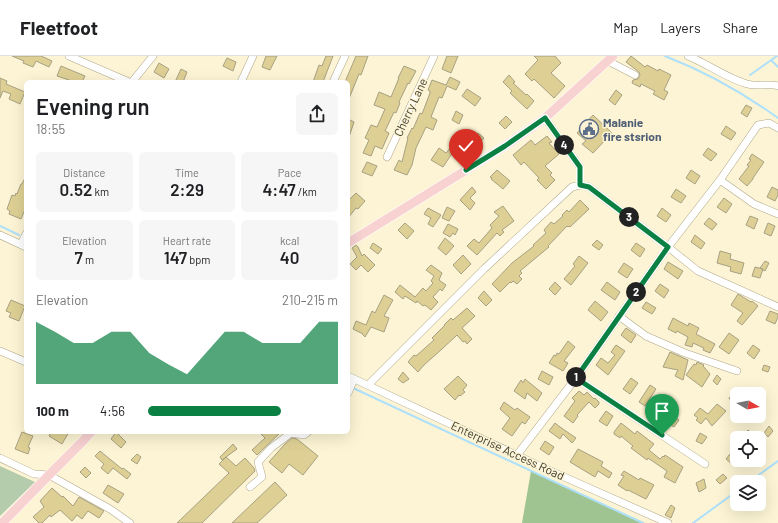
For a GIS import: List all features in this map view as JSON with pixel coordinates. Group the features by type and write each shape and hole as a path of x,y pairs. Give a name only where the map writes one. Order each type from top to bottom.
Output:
{"main road":[{"path":"350,242 505,146 545,118 610,58"},
{"path":"2,523 89,434"}],"street":[{"path":"134,80 153,56"},
{"path":"242,80 253,56"},
{"path":"334,80 345,56"},
{"name":"Cherry Lane","path":"387,157 434,56"},
{"path":"688,56 698,58 728,77 746,84 753,86 774,84 778,86"},
{"path":"74,57 125,80"},
{"path":"610,58 634,75"},
{"path":"545,118 580,167 580,185"},
{"path":"517,455 576,378 668,247 720,180 758,125 769,123 778,128"},
{"path":"720,180 754,204 778,214"},
{"path":"368,385 484,269 572,186 580,185 589,187 698,271 778,307"},
{"path":"0,235 24,246"},
{"path":"619,316 646,336 686,353 737,371"},
{"path":"0,351 24,361"},
{"name":"Enterprise Access Road","path":"351,377 544,468 668,523"},
{"path":"576,378 705,464"},
{"path":"250,487 262,477 258,462 271,448 290,434"},
{"path":"0,458 34,474 49,475 110,509 130,523"}],"green space":[{"path":"0,466 35,482 0,516"},
{"path":"531,471 645,523 522,523"}],"building":[{"path":"12,56 41,56 52,61 49,67 36,61 33,67"},
{"path":"266,56 277,56 270,70 262,67"},
{"path":"326,56 333,56 324,80 314,80 319,65 322,66"},
{"path":"356,56 368,56 361,75 359,74 350,96 350,80 346,80"},
{"path":"447,56 458,56 451,73 442,69"},
{"path":"534,56 555,56 561,63 551,73 565,86 554,98 534,79 532,81 525,74 538,60"},
{"path":"631,56 645,67 647,65 658,71 659,69 671,75 664,90 668,92 664,100 653,94 655,91 641,84 640,87 632,83 633,80 638,79 640,75 639,72 626,62"},
{"path":"227,58 236,62 233,71 223,66"},
{"path":"159,63 169,69 164,78 154,72"},
{"path":"61,66 85,76 83,80 69,80 57,76"},
{"path":"404,66 416,71 409,84 408,83 399,102 400,103 396,113 394,112 385,131 389,133 382,149 375,146 371,156 363,153 369,140 365,138 371,125 377,127 385,109 374,105 379,92 391,97"},
{"path":"181,69 187,72 184,80 176,80"},
{"path":"509,75 515,82 513,83 534,101 527,109 510,93 512,91 503,82"},
{"path":"450,77 460,82 456,90 447,86 442,98 439,97 431,117 437,120 433,130 426,127 416,148 412,165 407,175 394,170 399,160 402,162 407,138 420,113 422,114 430,93 428,90 432,80 446,85"},
{"path":"0,78 7,81 6,84 24,92 20,104 9,99 11,94 3,91 0,98"},
{"path":"467,89 481,98 475,106 462,96"},
{"path":"616,90 622,95 615,105 609,100"},
{"path":"746,105 752,108 747,117 741,113"},
{"path":"456,111 463,115 459,124 452,120"},
{"path":"593,115 612,133 593,153 582,144 586,141 577,133"},
{"path":"506,116 512,122 505,129 499,123"},
{"path":"350,120 354,122 350,134"},
{"path":"726,126 736,133 731,140 721,134"},
{"path":"478,133 484,138 478,145 472,141"},
{"path":"547,136 552,142 549,143 559,154 545,166 552,173 550,175 555,180 546,189 537,180 539,178 524,162 521,165 513,155 531,140 535,145"},
{"path":"459,138 467,145 460,153 455,149 443,167 431,160 439,148 446,153"},
{"path":"708,148 717,154 711,161 703,155"},
{"path":"752,154 764,162 747,186 739,179 749,166 747,165 751,160 749,159"},
{"path":"367,162 377,166 372,176 362,172"},
{"path":"497,170 510,181 503,189 490,177"},
{"path":"691,170 700,176 695,184 686,178"},
{"path":"24,180 24,212 21,219 9,214 10,211 7,209 12,195 15,196 16,193 17,194"},
{"path":"472,187 476,192 470,198 475,203 470,210 460,200"},
{"path":"772,187 778,190 778,195 775,201 767,197"},
{"path":"676,189 686,196 681,203 671,197"},
{"path":"356,193 365,201 358,209 356,208 350,216 350,199"},
{"path":"724,198 732,204 726,213 717,207"},
{"path":"580,200 589,209 570,227 567,226 548,246 549,247 520,271 522,273 519,276 522,279 517,284 513,281 511,283 510,282 500,292 492,284 512,263 534,246 533,245 546,233 544,230 551,222 554,224 567,210 569,212"},
{"path":"503,206 514,221 502,230 504,232 500,236 497,233 477,255 467,246 474,239 479,243 492,228 490,225 499,216 494,212"},
{"path":"447,207 455,211 449,221 442,218"},
{"path":"428,208 441,215 433,227 428,224 431,218 424,214"},
{"path":"662,208 671,215 666,222 657,216"},
{"path":"750,216 758,219 754,229 746,225"},
{"path":"709,218 717,224 712,230 704,224"},
{"path":"405,223 414,231 407,239 398,230"},
{"path":"768,223 775,226 771,236 764,233"},
{"path":"448,224 458,229 455,235 453,233 450,237 443,233"},
{"path":"695,235 705,243 701,249 691,242"},
{"path":"445,238 454,246 446,255 438,248"},
{"path":"597,240 603,245 599,250 592,245"},
{"path":"373,243 382,249 378,254 370,248"},
{"path":"636,243 645,249 640,257 631,250"},
{"path":"356,245 362,256 364,254 375,265 368,272 361,265 356,270 350,264 357,257 352,248"},
{"path":"720,251 731,254 730,259 744,263 741,274 730,271 731,267 717,263"},
{"path":"463,255 471,264 461,274 453,265"},
{"path":"579,256 588,263 571,285 564,279 575,266 573,264"},
{"path":"765,261 769,263 765,271 760,268"},
{"path":"668,262 683,271 678,279 664,269"},
{"path":"624,263 633,269 627,278 618,272"},
{"path":"431,265 442,273 439,280 446,285 442,291 440,289 433,297 438,302 431,310 425,305 423,306 417,301 416,303 405,296 403,299 395,292 400,285 415,297 423,288 426,291 433,283 431,281 434,276 426,270"},
{"path":"755,267 763,269 760,278 752,276"},
{"path":"555,282 561,288 555,295 549,289"},
{"path":"607,282 620,292 615,300 601,290"},
{"path":"660,284 669,290 664,298 655,291"},
{"path":"484,291 492,300 486,306 478,298"},
{"path":"738,294 751,302 752,301 758,306 742,325 737,321 743,313 731,305"},
{"path":"384,295 393,300 384,316 389,318 384,332 371,327 365,337 363,334 353,329 356,321 366,325 372,311 375,313"},
{"path":"11,300 24,306 19,321 9,317 11,313 6,311"},
{"path":"595,301 608,312 601,321 588,310"},
{"path":"646,302 656,308 652,314 642,308"},
{"path":"467,308 475,316 462,328 472,339 467,344 457,335 418,372 408,362 414,355 416,356 434,340 432,338 451,318 453,320"},
{"path":"770,311 778,314 775,324 766,320"},
{"path":"673,318 688,326 689,323 699,328 696,334 715,344 710,353 703,350 704,348 693,343 692,347 685,345 688,337 677,331 676,333 668,329"},
{"path":"626,328 636,335 631,343 621,335"},
{"path":"729,333 739,340 729,354 719,347"},
{"path":"568,341 575,347 564,361 568,363 563,371 549,363 554,355 556,356 557,353 559,354"},
{"path":"616,345 625,351 608,375 596,365 601,358 608,363 615,355 611,352"},
{"path":"753,345 760,350 754,359 747,353"},
{"path":"670,352 688,360 683,380 675,376 678,370 663,367"},
{"path":"697,362 704,365 703,366 710,374 702,387 686,375"},
{"path":"764,365 770,367 768,372 762,370"},
{"path":"542,371 553,377 549,385 538,379"},
{"path":"403,372 409,379 403,383 398,379"},
{"path":"717,375 721,379 717,385 713,381"},
{"path":"458,376 467,385 463,390 465,392 460,396 459,395 455,400 444,389"},
{"path":"631,378 638,383 630,394 623,389"},
{"path":"525,379 542,393 537,401 527,393 525,399 514,391 521,380 523,383"},
{"path":"650,385 656,389 645,406 639,402"},
{"path":"579,391 584,395 587,392 599,402 599,404 595,408 589,402 577,415 578,416 573,423 564,416 575,401 572,398"},
{"path":"504,402 515,410 517,408 530,417 525,424 522,422 512,436 502,429 510,418 500,409"},
{"path":"717,404 726,411 712,426 706,418 701,424 696,420 698,418 694,415 700,408 708,414"},
{"path":"606,411 613,416 607,426 599,421"},
{"path":"673,416 679,420 674,427 668,423"},
{"path":"555,423 576,438 572,443 563,434 560,439 549,431"},
{"path":"621,423 635,434 637,431 654,444 649,450 660,459 665,455 683,467 675,483 664,477 667,471 648,458 647,460 631,448 633,446 621,436 620,438 614,434"},
{"path":"769,426 773,431 768,437 765,431"},
{"path":"22,432 33,436 28,447 30,448 28,454 15,449"},
{"path":"700,433 707,437 702,444 696,441"},
{"path":"50,434 68,434 62,444 49,436"},
{"path":"115,434 118,434 126,442 121,448 111,439"},
{"path":"261,434 279,434 257,455 252,450 265,438"},
{"path":"292,438 297,439 318,456 303,475 289,464 282,473 269,462"},
{"path":"545,441 554,447 549,455 540,449"},
{"path":"233,444 237,449 222,460 220,457"},
{"path":"578,449 603,462 601,466 612,473 609,478 598,471 595,477 570,462"},
{"path":"100,451 122,469 123,468 131,474 127,479 113,468 108,474 101,468 104,464 95,456"},
{"path":"137,454 141,457 137,464 131,460"},
{"path":"730,454 730,462 726,459"},
{"path":"226,457 236,466 245,458 255,471 202,523 177,523 229,473 219,464"},
{"path":"85,467 91,473 86,478 80,472"},
{"path":"624,471 639,480 640,478 654,485 646,499 628,490 627,491 618,485 624,476 621,475"},
{"path":"723,474 727,478 720,484 716,480"},
{"path":"704,479 706,488 699,492 696,483"},
{"path":"275,482 287,495 257,523 232,523"},
{"path":"108,485 124,494 118,503 103,493"},
{"path":"52,488 73,506 79,497 104,511 99,518 88,511 82,519 77,515 72,521 60,510 51,517 50,515 42,523 39,523 33,517 44,507 40,501"},
{"path":"671,505 675,508 671,518 665,515"}],"waterway":[{"path":"665,56 723,83 778,118"},
{"path":"750,75 777,56"},
{"path":"771,60 778,67"},
{"path":"0,226 19,235"},
{"path":"353,388 643,523"},
{"path":"759,475 778,461"},
{"path":"693,523 730,496"}],"place":[{"name":"Malanie fire stsrion","path":"589,129"}],"route":[{"path":"466,170 505,146 545,118 580,167 580,185 589,187 668,247 576,378 662,435"}]}
